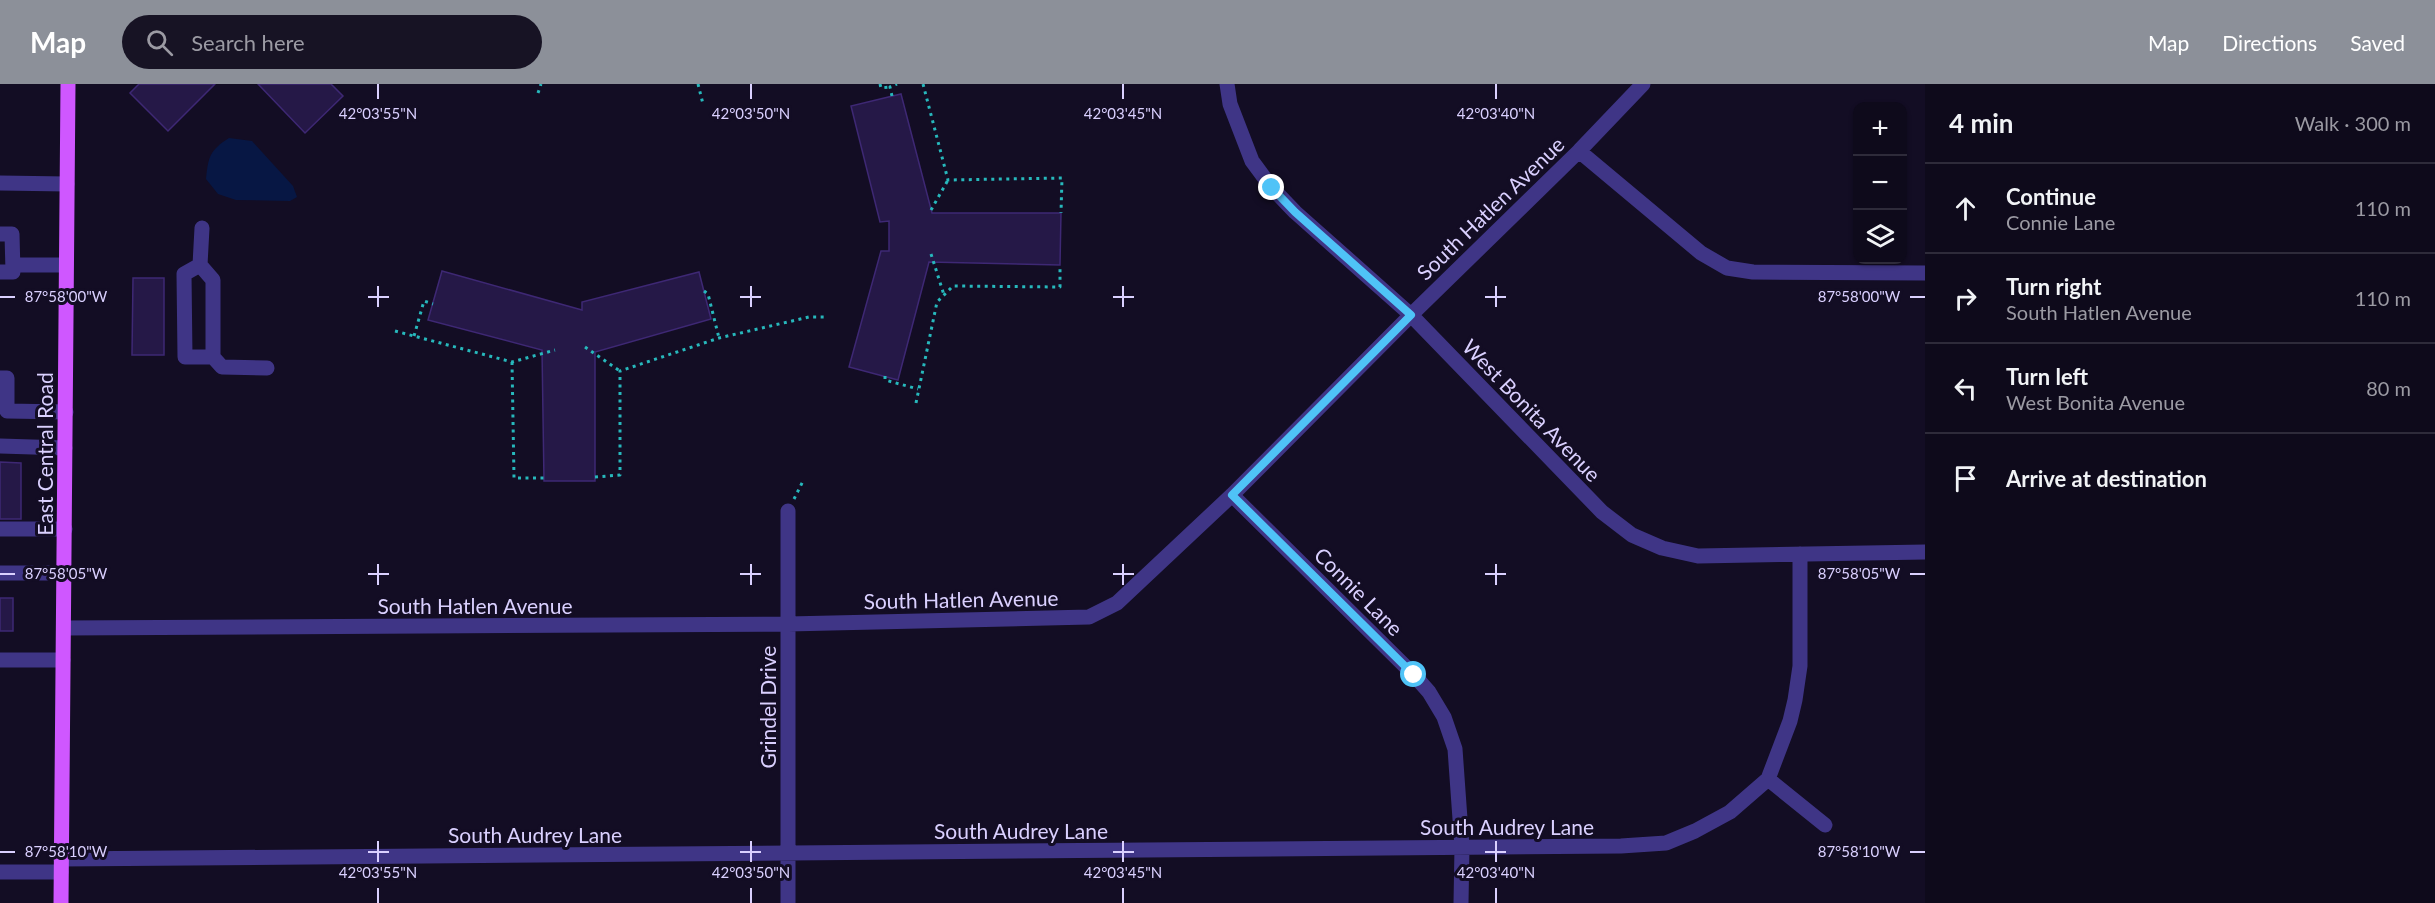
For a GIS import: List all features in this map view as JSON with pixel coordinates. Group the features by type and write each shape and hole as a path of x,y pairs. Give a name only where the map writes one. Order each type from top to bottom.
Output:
{"main road":[{"name":"East Central Road","path":"61,903 68,84"}],"street":[{"name":"West Bonita Avenue","path":"1227,84 1230,104 1248,152 1272,188 1295,212 1411,315 1602,512 1632,535 1662,548 1698,556 1925,552"},
{"name":"South Hatlen Avenue","path":"64,628 788,624 1089,617 1117,603 1232,495 1411,315 1579,151 1643,84"},
{"path":"1579,151 1701,253 1726,268 1753,272 1925,273"},
{"path":"0,183 67,184"},
{"path":"202,228 200,266 213,280 213,357 222,367 267,368"},
{"path":"0,234 12,234 8,270 66,265"},
{"path":"200,266 184,274 185,357 213,357"},
{"path":"3,378 7,411 66,412"},
{"path":"0,446 65,448"},
{"name":"Connie Lane","path":"1232,495 1429,692 1444,717 1455,749 1462,847 1461,903"},
{"name":"Grindel Drive","path":"788,511 788,903"},
{"path":"0,529 65,530"},
{"name":"South Audrey Lane","path":"0,872 61,865 788,852 1621,846 1666,843 1695,831 1730,812 1768,779 1796,700 1800,666 1800,554"},
{"path":"0,573 64,573"},
{"path":"0,660 63,660"},
{"path":"1768,779 1825,825"}],"path":[{"path":"538,93 541,84"},
{"path":"698,84 703,104"},
{"path":"880,84 881,88 897,84"},
{"path":"923,84 948,180 931,210"},
{"path":"890,87 892,96"},
{"path":"948,180 1062,178 1061,213"},
{"path":"931,255 944,295"},
{"path":"916,403 937,302 953,286 1060,287 1060,265"},
{"path":"704,291 708,294 719,338"},
{"path":"414,336 424,301 432,304"},
{"path":"620,371 719,338 808,317 824,317"},
{"path":"395,331 512,362 555,350"},
{"path":"585,347 620,371"},
{"path":"512,362 514,478 544,478"},
{"path":"595,477 620,475 620,371"},
{"path":"885,376 885,380 918,389"},
{"path":"788,511 803,480"}],"water":[{"path":"229,138 252,141 293,186 297,197 290,201 236,200 218,194 206,179 208,165 214,150"}],"building":[{"path":"139,84 215,84 168,131 130,93"},
{"path":"258,84 331,84 343,96 305,133"},
{"path":"901,94 932,213 1061,213 1060,265 929,262 898,380 849,367 881,251 889,251 889,221 880,222 851,106"},
{"path":"442,271 582,310 582,302 699,272 711,319 595,352 595,481 544,481 542,350 428,320"},
{"path":"133,278 164,278 164,355 132,355"},
{"path":"0,462 21,463 21,519 0,519"},
{"path":"0,598 13,598 13,631 0,631"}],"route":[{"path":"1272,188 1295,212 1411,315 1232,495 1414,675"}]}
